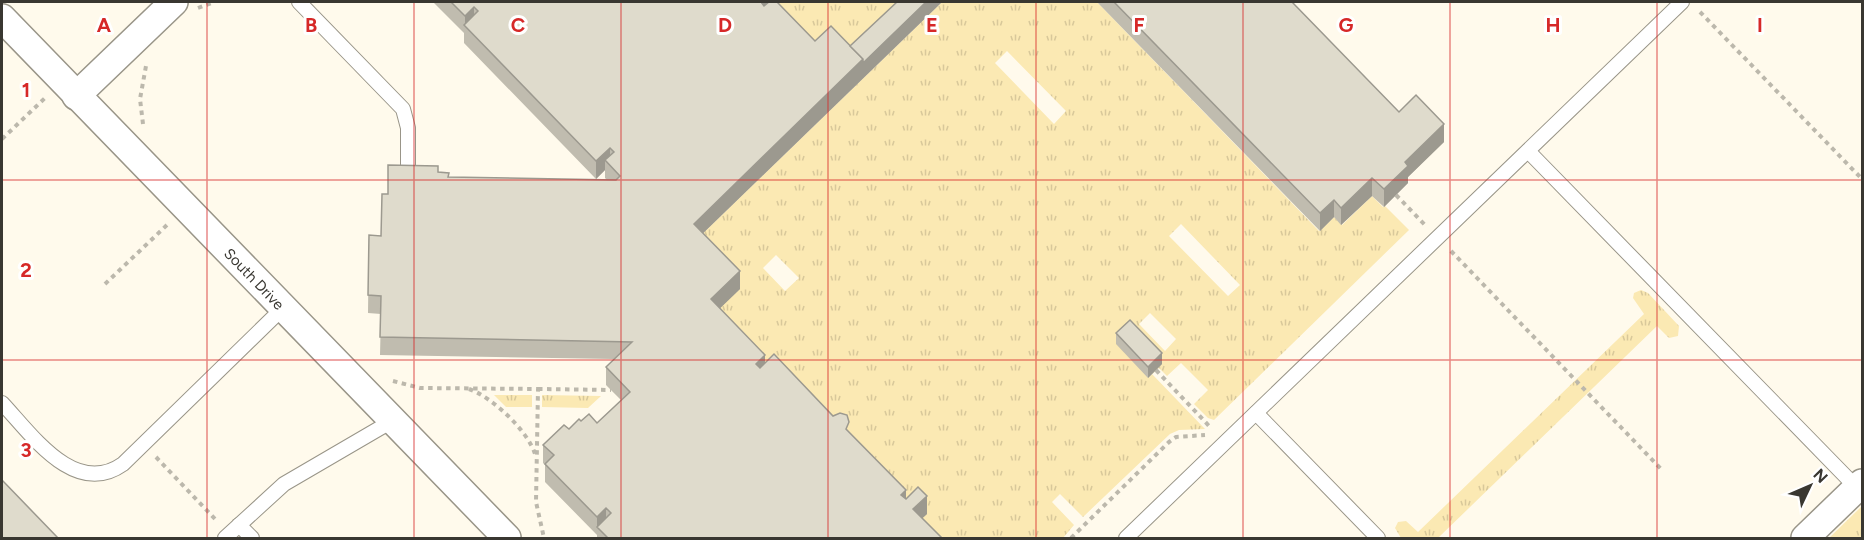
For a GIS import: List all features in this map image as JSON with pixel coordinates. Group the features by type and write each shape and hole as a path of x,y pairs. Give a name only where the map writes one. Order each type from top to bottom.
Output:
{"street":[{"path":"76,96 184,6"},
{"name":"South Drive","path":"2,18 507,538"},
{"path":"1805,538 1860,486"}],"lane":[{"path":"299,2 403,109 408,128 408,168"},
{"path":"1126,538 1682,2"},
{"path":"1528,151 1860,486"},
{"path":"2,403 56,458 84,474 104,474 114,470 144,444 283,308"},
{"path":"1256,413 1378,538"},
{"path":"231,532 284,484 392,422"},
{"path":"231,532 252,538"}],"path":[{"path":"184,6 214,2"},
{"path":"1696,8 1863,179"},
{"path":"145,132 140,116 140,99 147,63"},
{"path":"2,139 46,97"},
{"path":"1396,195 1428,227"},
{"path":"105,284 175,217"},
{"path":"1448,249 1663,471"},
{"path":"1156,370 1213,430"},
{"path":"385,377 420,388 611,390"},
{"path":"466,388 487,398 501,410 526,436 537,459"},
{"path":"538,389 536,502 544,538"},
{"path":"144,444 231,532"}],"green space":[{"path":"769,2 912,2 849,62 815,59"},
{"path":"942,2 1097,2 1319,231 1334,217 1342,225 1372,196 1409,230 1214,420 1208,418 1194,404 1208,390 1181,363 1167,376 1159,368 1152,374 1205,429 1179,430 1170,434 1083,517 1060,494 1052,502 1074,525 1063,538 924,538 711,317 694,242","holes":["1007,51 1066,111 1054,124 995,63","1181,224 1240,285 1228,296 1169,236","776,255 799,278 785,291 763,268","1150,313 1176,339 1165,351 1139,324"]},
{"path":"1641,290 1648,293 1679,326 1678,336 1669,338 1657,326 1438,538 1401,538 1395,528 1398,522 1406,521 1418,532 1644,314 1633,298 1634,293"},
{"path":"494,395 532,395 532,407 506,407"},
{"path":"542,395 601,396 588,408 542,407"},
{"path":"1862,506 1862,538 1829,538"}],"building":[{"path":"451,2 761,2 764,6 769,2 777,2 815,41 831,26 863,59 694,224 740,271 711,299 765,355 756,364 760,368 774,354 833,416 840,413 847,415 849,422 846,429 906,490 901,495 906,499 918,487 927,496 913,509 942,538 608,538 597,527 611,513 606,508 597,517 545,464 554,455 543,445 564,425 569,429 579,419 581,421 589,414 597,423 630,392 606,367 632,342 380,337 381,296 368,295 369,235 381,236 382,194 388,194 388,165 438,166 438,172 449,173 448,177 616,180 620,176 605,160 614,152 610,148 596,161 464,25 478,11 474,7 465,16"},
{"path":"897,2 926,2 863,63 863,59 850,46"},
{"path":"1114,2 1292,2 1399,112 1416,95 1444,124 1405,162 1408,166 1384,189 1372,178 1341,208 1334,200 1320,213"},
{"path":"1130,320 1162,353 1148,367 1116,333"},
{"path":"2,480 58,538 2,538"}]}
